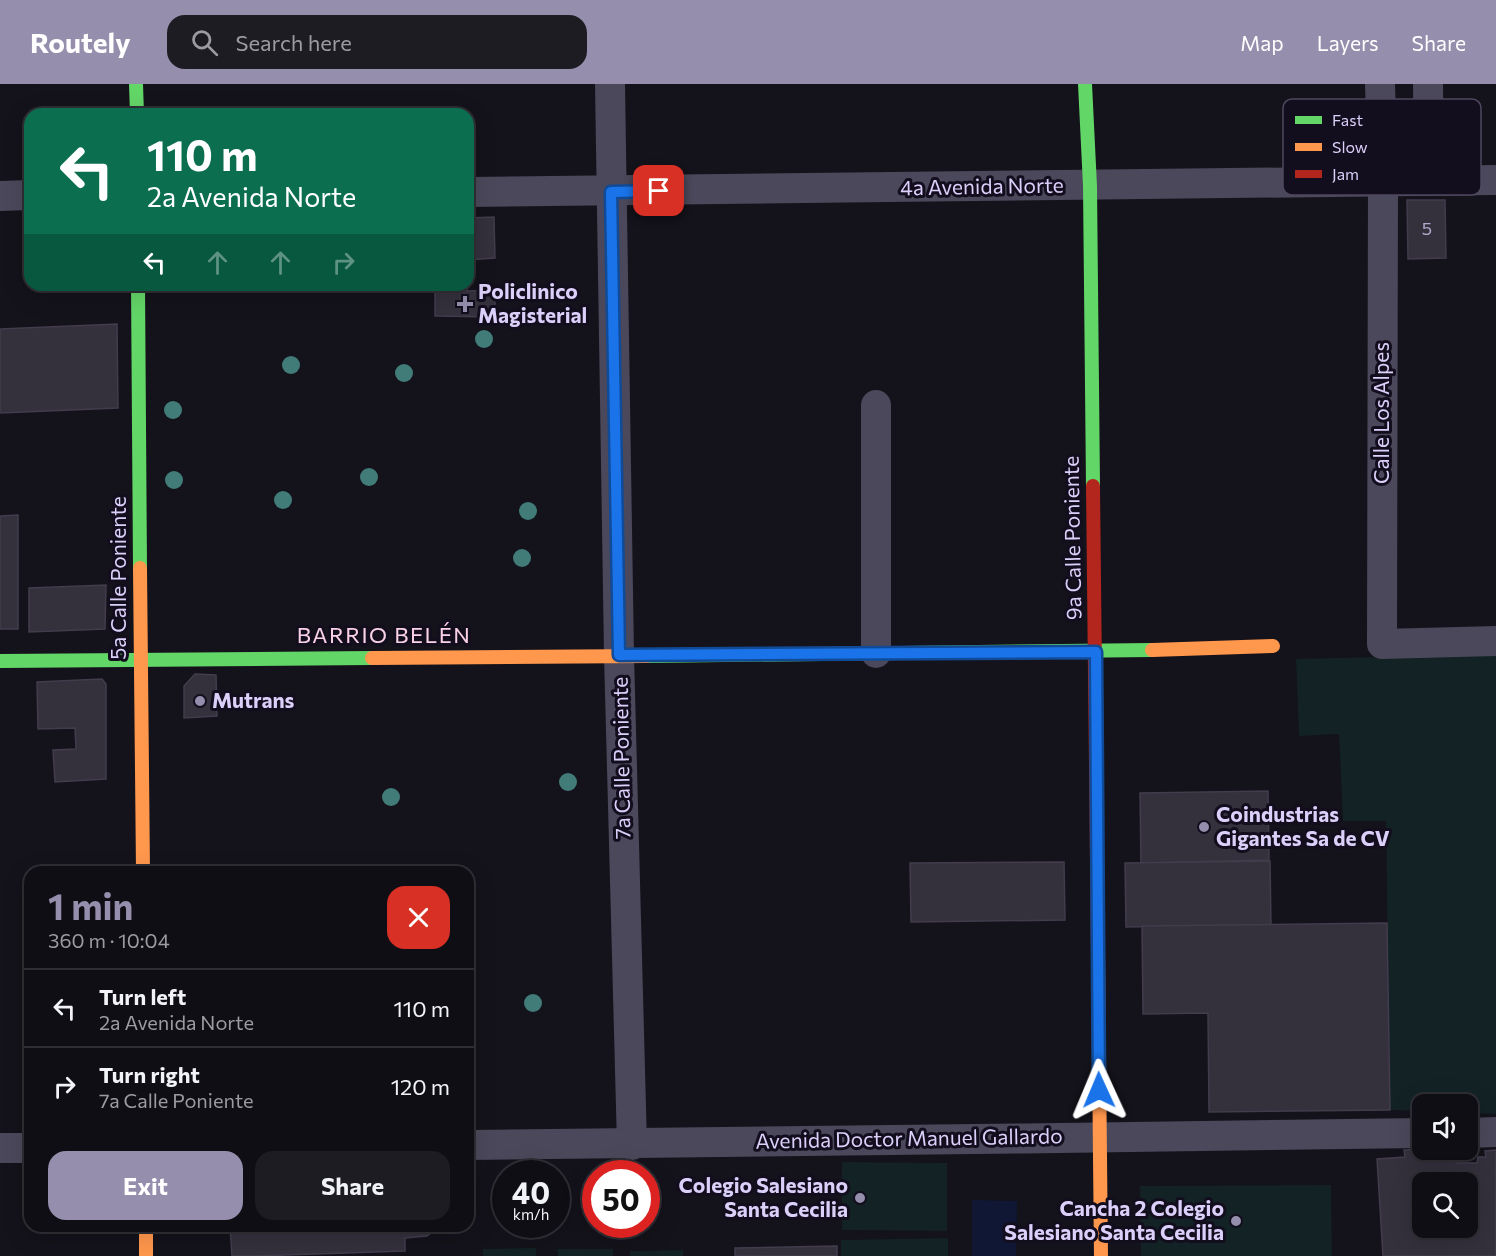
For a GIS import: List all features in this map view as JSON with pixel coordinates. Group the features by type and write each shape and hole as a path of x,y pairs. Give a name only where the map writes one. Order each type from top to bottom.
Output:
{"main road":[{"path":"136,84 137,108"},
{"name":"9a Calle Poniente","path":"1085,84 1090,186 1101,1256"},
{"name":"5a Calle Poniente","path":"138,291 142,866"},
{"path":"0,661 1096,652 1273,646"},
{"path":"146,1232 146,1256"}],"street":[{"name":"7a Calle Poniente","path":"610,84 619,655 632,1145"},
{"name":"Calle Los Alpes","path":"1380,84 1380,99"},
{"path":"1428,84 1428,99"},
{"name":"4a Avenida Norte","path":"1481,180 1496,180"},
{"name":"4a Avenida Norte","path":"474,192 1283,183"},
{"path":"0,195 24,195"},
{"name":"Calle Los Alpes","path":"1383,195 1382,644 1496,641"},
{"path":"876,405 876,653"},
{"path":"1478,1133 1496,1132"},
{"name":"Avenida Doctor Manuel Gallardo","path":"474,1146 1412,1133"},
{"path":"0,1148 24,1148"}],"shaded area":[{"path":"1496,654 1496,1114 1478,1113 1478,1094 1412,1094 1412,1111 1390,1110 1386,821 1343,821 1339,734 1299,736 1296,659"},
{"path":"842,1162 947,1163 947,1231 842,1230"},
{"name":"Cancha 2 Colegio Salesiano Santa Cecilia","path":"1331,1185 1332,1256 1141,1256 1140,1186"},
{"path":"948,1238 948,1256 841,1256 841,1240"},
{"path":"536,1248 536,1256 483,1256 483,1249"},
{"path":"557,1249 613,1249 613,1256 558,1256"},
{"path":"683,1250 683,1256 630,1256 630,1251"}],"water":[{"path":"972,1200 1017,1201 1016,1256 972,1256"}],"building":[{"path":"1407,200 1445,200 1446,258 1408,259"},
{"name":"Policlinico Magisterial","path":"494,217 495,258 474,260 474,218"},
{"name":"Policlinico Magisterial","path":"495,290 495,317 435,316 435,291"},
{"path":"117,324 118,408 0,413 0,329"},
{"path":"18,515 18,629 0,629 0,516"},
{"path":"106,585 105,629 29,632 29,588"},
{"name":"Mutrans","path":"195,674 216,675 217,716 184,718 184,686"},
{"path":"102,679 106,684 106,779 55,782 53,750 76,749 75,728 38,729 37,682"},
{"name":"Coindustrias Gigantes Sa de CV","path":"1268,791 1269,860 1141,863 1140,793"},
{"path":"1270,861 1271,925 1126,927 1125,863"},
{"path":"1064,862 1065,920 911,922 910,863"},
{"path":"1387,923 1390,1110 1209,1112 1208,1013 1143,1014 1142,926"},
{"path":"1404,1150 1412,1150 1412,1160 1457,1160 1457,1163 1477,1163 1478,1157 1486,1157 1485,1151 1496,1150 1496,1256 1383,1256 1377,1159 1405,1157"},
{"path":"230,1232 432,1232 427,1236 405,1238 405,1251 232,1256"},
{"path":"837,1246 837,1256 735,1256 735,1248"}],"traffic: fast":[{"path":"136,84 137,108"},
{"path":"1085,84 1090,186 1093,486"},
{"path":"138,291 140,568"},
{"path":"647,656 1152,650"},
{"path":"0,661 372,658"}],"traffic: slow":[{"path":"140,568 143,866"},
{"path":"1152,650 1273,646"},
{"path":"372,658 647,656"},
{"path":"1098,956 1101,1256"},
{"path":"146,1232 146,1256"}],"traffic: jam":[{"path":"1093,486 1098,956"}],"place":[{"name":"Policlinico Magisterial","path":"465,304"},
{"name":"Mutrans","path":"200,701"},
{"name":"Coindustrias Gigantes Sa de CV","path":"1204,827"},
{"name":"Colegio Salesiano Santa Cecilia","path":"860,1198"},
{"name":"Cancha 2 Colegio Salesiano Santa Cecilia","path":"1236,1221"}],"district":[{"name":"BARRIO BELÉN","path":"384,635"}],"route":[{"path":"659,191 611,192 619,655 1096,652 1099,1090"}]}
